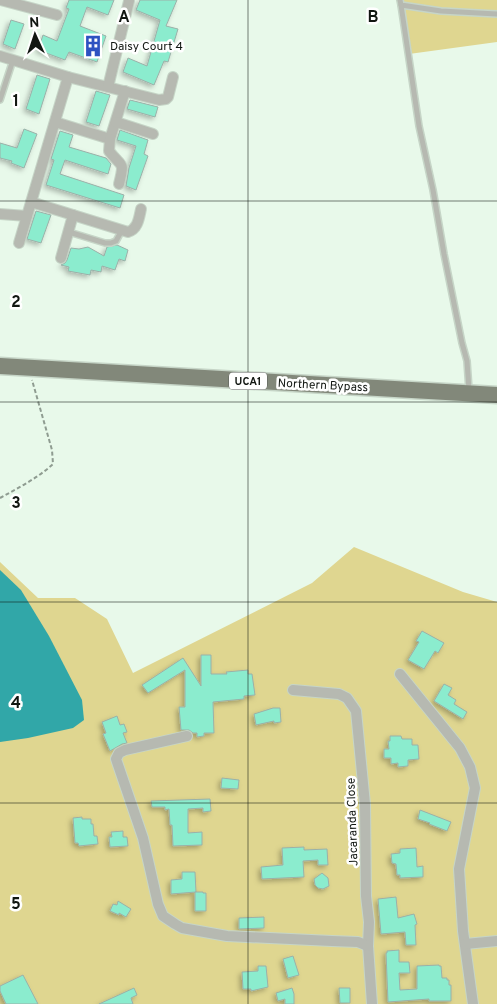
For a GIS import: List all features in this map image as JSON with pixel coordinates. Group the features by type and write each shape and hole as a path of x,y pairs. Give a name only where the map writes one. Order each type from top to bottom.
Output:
{"main road":[{"name":"Northern Bypass","path":"0,366 497,395"}],"street":[{"path":"1,0 57,15"},
{"path":"108,87 129,1"},
{"path":"0,56 68,77 154,100 162,100 168,97 173,77"},
{"path":"19,243 68,77"},
{"path":"119,184 123,167 109,150 110,139 125,92"},
{"path":"56,122 110,139"},
{"path":"116,122 153,134"},
{"path":"31,202 128,232 136,227 141,209"},
{"path":"0,214 27,216"},
{"path":"61,258 73,215"},
{"path":"400,674 460,748 470,767 475,788 459,869 465,944 473,1004"},
{"name":"Jacaranda Close","path":"293,690 339,694 347,698 356,710 365,804 366,896 369,922 368,946 372,1004"},
{"path":"187,736 125,750 119,753 116,759 143,838 158,904 163,916 182,928 227,936 358,942 368,946"},
{"path":"465,944 497,941"}],"lane":[{"path":"469,393 467,361 419,126 401,2 441,11 497,14"},
{"path":"0,100 13,60"},
{"path":"68,232 111,244 116,242 122,230"}],"path":[{"path":"0,498 30,482 53,464 52,450 29,368"}],"shaded area":[{"path":"397,0 497,0 497,42 409,54"},
{"path":"354,547 463,592 497,602 497,1004 0,1004 0,562 38,598 75,598 107,619 133,673 312,583"}],"water":[{"path":"0,570 21,590 49,636 82,700 84,720 73,728 0,742"}],"building":[{"path":"69,0 114,0 108,15 87,7 80,26 106,36 97,62 69,52 65,60 38,50 43,35 57,41 69,9 66,8"},
{"path":"140,0 177,0 166,26 178,29 168,62 164,61 154,85 123,72 128,58 147,66 160,20 136,10"},
{"path":"11,20 24,24 15,49 3,44"},
{"path":"37,75 50,79 39,114 26,109"},
{"path":"96,91 110,95 99,126 86,122"},
{"path":"130,100 158,107 155,117 127,109"},
{"path":"24,129 37,134 24,168 11,163 12,161 0,158 0,143 17,148"},
{"path":"120,130 148,140 144,154 148,156 136,190 126,186 136,146 117,140"},
{"path":"60,131 73,135 69,147 106,158 111,164 108,174 65,160 60,174 124,195 120,208 46,185 54,160 51,159"},
{"path":"36,211 51,215 41,243 27,239"},
{"path":"117,245 128,250 125,261 119,259 115,270 102,266 101,272 91,270 90,275 68,271 69,267 61,265 67,260 71,248 88,247 104,256 107,247"},
{"path":"422,631 444,643 438,653 435,651 424,669 408,660 419,642 416,641"},
{"path":"201,655 211,655 211,674 227,674 226,672 248,670 248,674 252,674 255,695 244,696 244,699 213,702 214,733 204,733 204,736 197,737 197,733 181,730 179,707 185,707 185,670 148,693 142,685 183,658 201,686"},
{"path":"444,684 452,688 448,695 456,700 454,704 467,712 463,719 434,701"},
{"path":"273,708 280,708 281,722 274,723 274,721 256,725 254,714"},
{"path":"117,716 120,725 124,724 127,732 123,733 127,743 110,751 103,734 106,733 102,722"},
{"path":"390,736 412,739 412,745 418,745 419,759 408,760 408,766 398,767 398,763 391,764 391,758 384,758 384,749 389,749 388,741 390,741"},
{"path":"222,778 239,780 238,789 221,788"},
{"path":"210,799 211,811 203,812 203,808 188,809 188,833 202,832 202,845 173,846 169,809 165,810 165,807 152,807 151,801"},
{"path":"420,810 451,822 447,831 418,819"},
{"path":"82,817 82,819 91,819 94,836 97,836 98,844 79,846 78,843 75,843 73,818"},
{"path":"123,831 123,837 127,837 128,846 110,847 109,837 112,837 111,832"},
{"path":"304,847 304,850 327,849 328,865 318,865 318,860 303,861 304,877 262,879 261,867 283,865 282,848"},
{"path":"416,848 417,867 423,866 423,877 400,878 400,875 397,875 396,864 392,863 391,854 400,853 400,849"},
{"path":"182,872 195,872 196,892 171,894 171,880 182,879"},
{"path":"322,873 328,878 329,886 323,889 315,885 314,879"},
{"path":"195,892 206,893 206,911 195,911"},
{"path":"396,897 398,918 414,914 417,924 415,925 416,945 406,945 405,932 381,934 378,899"},
{"path":"118,901 131,909 126,917 110,911 113,904 117,905"},
{"path":"264,917 264,928 239,929 239,918"},
{"path":"399,950 399,962 409,962 410,973 399,973 400,990 417,989 417,966 439,965 441,966 442,978 447,978 449,985 451,985 451,1001 429,1001 429,999 388,1002 386,953 387,951"},
{"path":"293,956 299,975 288,978 283,959"},
{"path":"258,966 266,966 268,987 251,991 251,989 243,989 242,972 258,971"},
{"path":"23,975 38,1004 6,1004 0,991 0,986"},
{"path":"134,988 137,995 131,998 133,1004 99,1004"},
{"path":"292,988 294,1004 285,1004 285,999 278,1001 276,993"},
{"path":"339,988 350,988 350,1003 340,1003"}],"place":[{"name":"Daisy Court 4","path":"93,46"}]}
